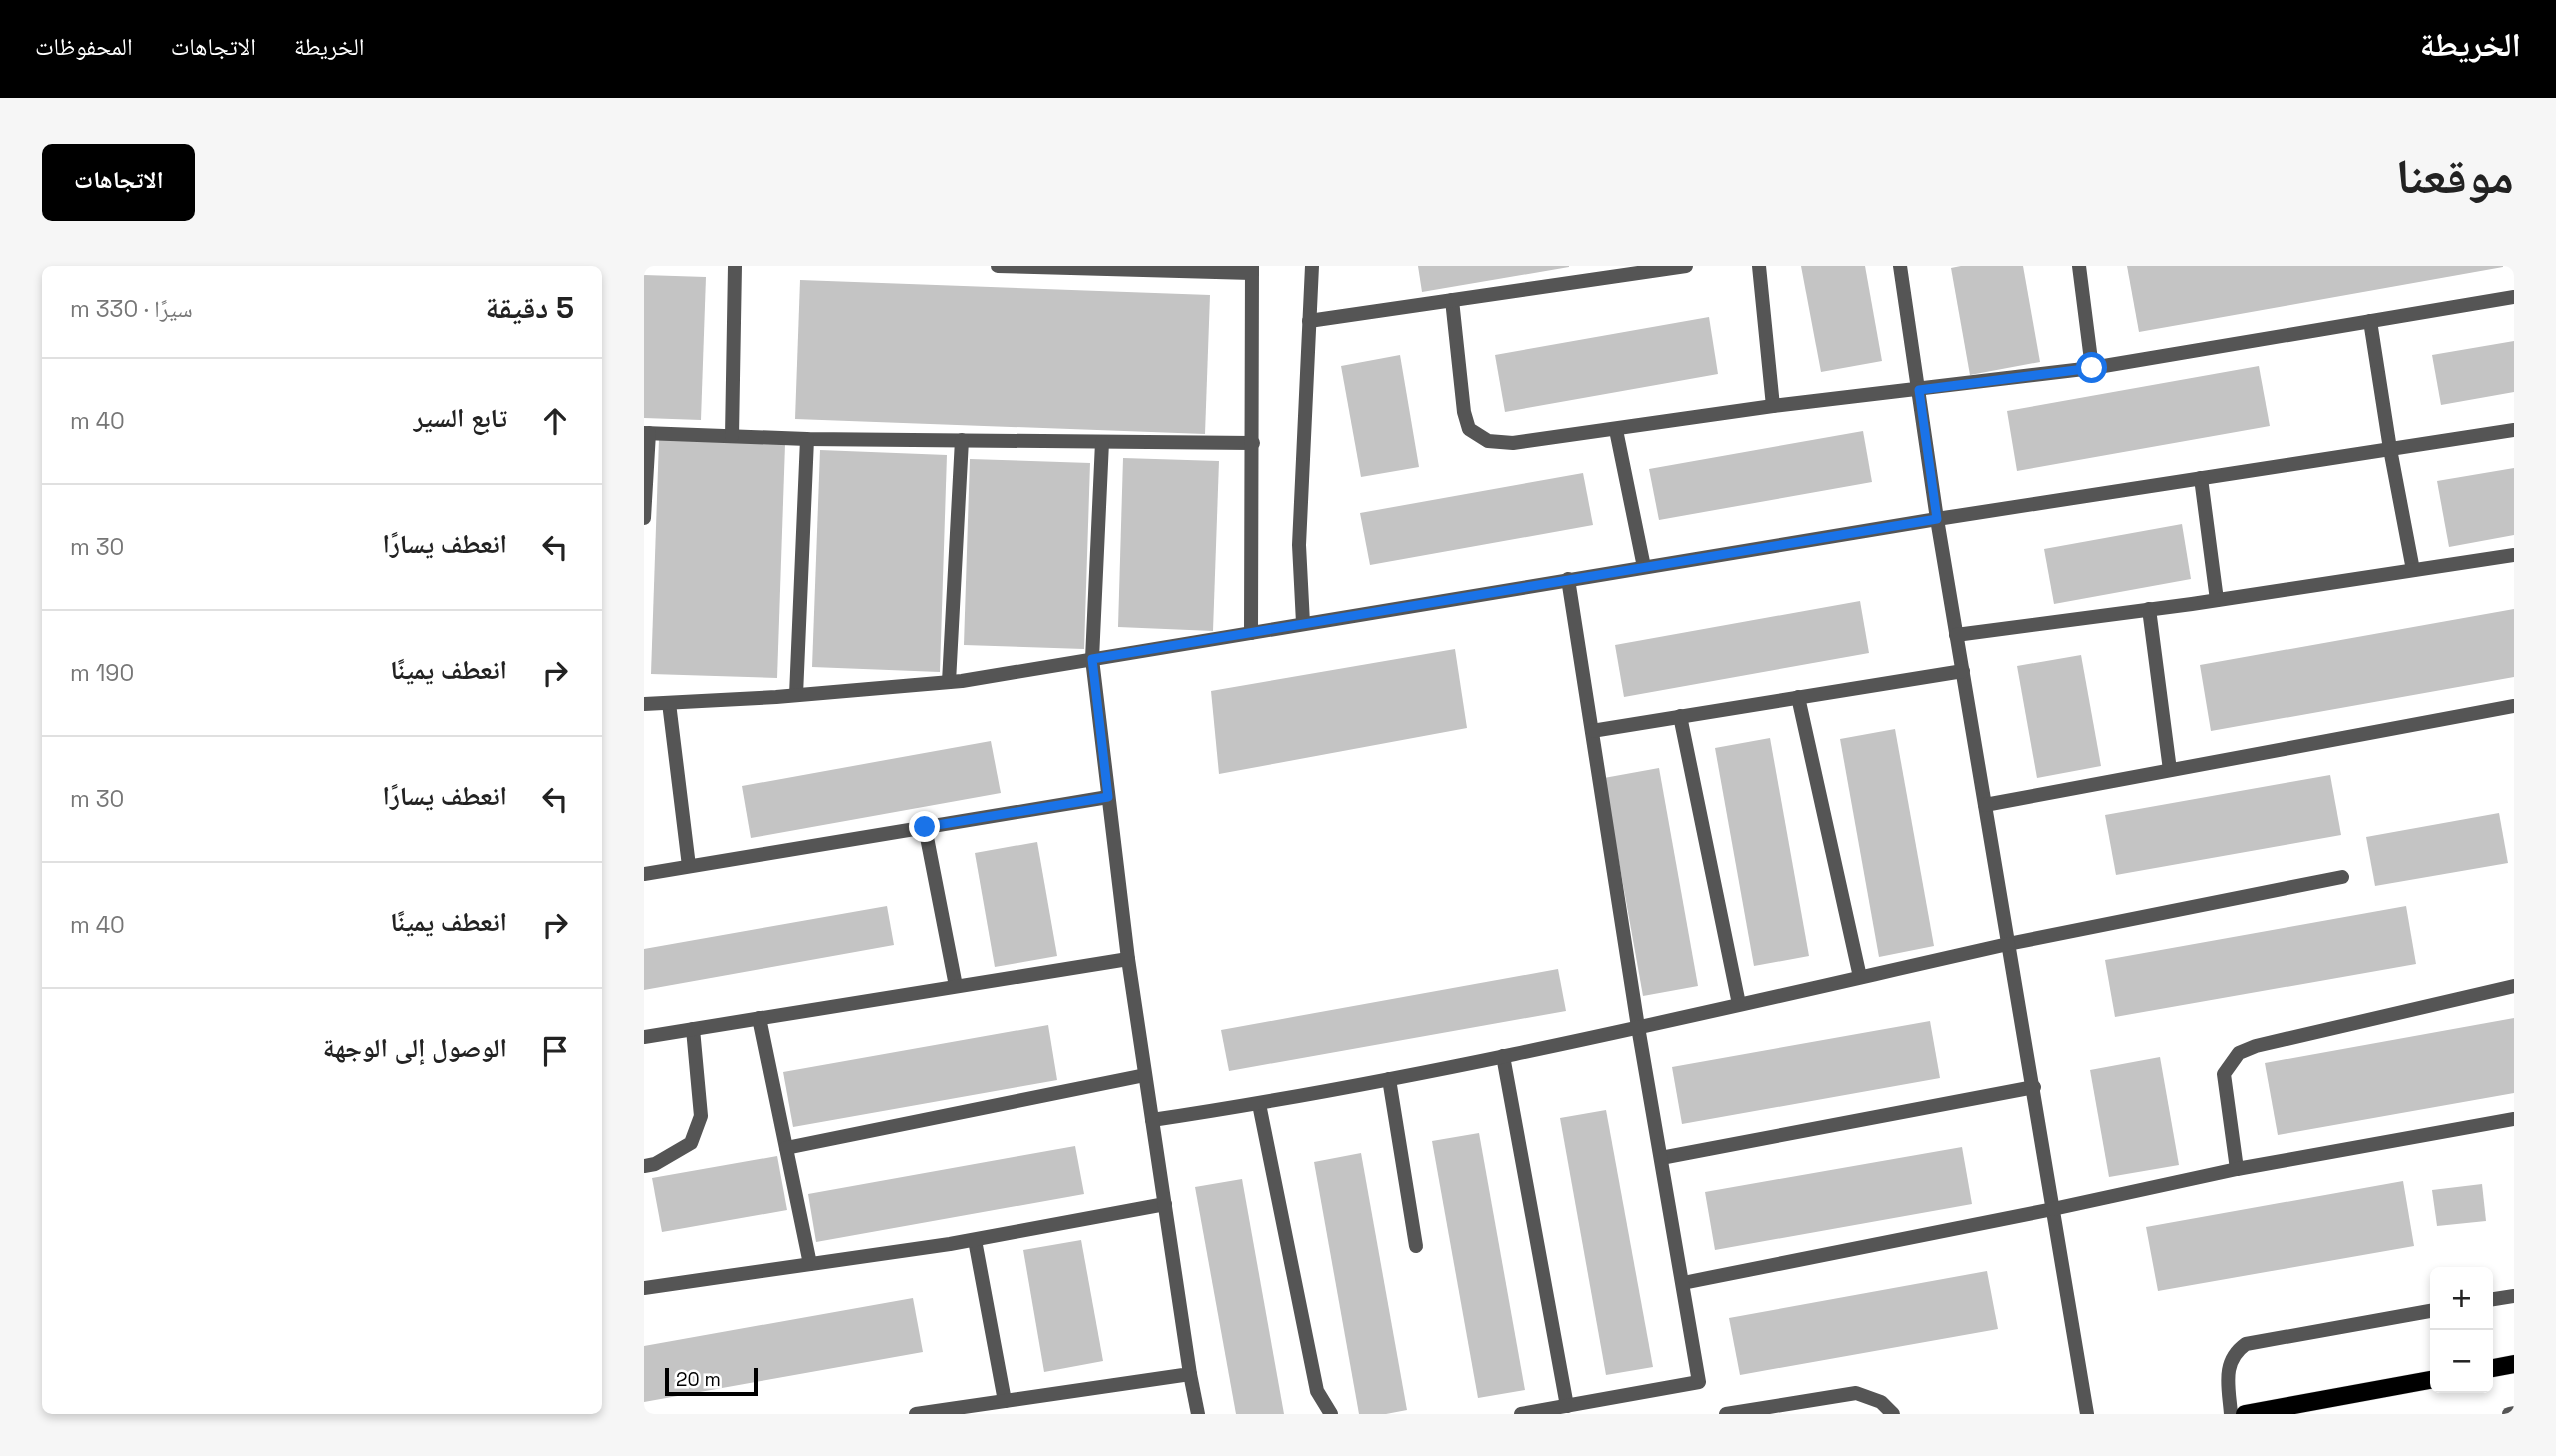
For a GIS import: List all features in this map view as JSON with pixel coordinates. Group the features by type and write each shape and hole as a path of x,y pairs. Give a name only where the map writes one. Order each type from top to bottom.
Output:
{"main road":[{"path":"2493,1368 2514,1364"},
{"path":"2245,1414 2430,1380"}],"street":[{"path":"732,436 735,266"},
{"path":"998,266 1252,269 1251,633"},
{"path":"1303,623 1299,545 1312,266"},
{"path":"1309,321 1686,266"},
{"path":"1759,266 1773,405"},
{"path":"1900,266 1937,519 2087,1414"},
{"path":"2079,266 2092,368"},
{"path":"1452,300 1464,412 1469,429 1488,441 1513,443 1773,405 2092,368 2514,297"},
{"path":"2370,321 2413,570"},
{"path":"1616,430 1644,567"},
{"path":"644,704 949,682 1937,519 2514,430"},
{"path":"644,518 647,433 807,439 1253,443"},
{"path":"796,695 807,439"},
{"path":"949,682 962,440"},
{"path":"1102,442 1092,659 1128,959 1198,1414"},
{"path":"2201,478 2217,600"},
{"path":"1956,635 2217,600 2514,555"},
{"path":"1521,1414 1699,1382 1638,1027 1568,579"},
{"path":"2150,608 2170,770"},
{"path":"1592,731 1962,671"},
{"path":"1798,697 1860,977"},
{"path":"670,703 688,866"},
{"path":"1985,805 2514,706"},
{"path":"1680,716 1739,1004"},
{"path":"644,874 1108,797"},
{"path":"925,827 956,986"},
{"path":"1152,1120 1259,1104 1503,1056 2008,944 2342,877"},
{"path":"644,1037 1128,959"},
{"path":"2237,1169 2224,1073 2239,1052 2514,986"},
{"path":"759,1018 810,1264"},
{"path":"644,1166 655,1164 691,1143 702,1116 693,1029"},
{"path":"1503,1056 1567,1406"},
{"path":"786,1148 1145,1074"},
{"path":"1389,1079 1416,1246"},
{"path":"1661,1158 2034,1087"},
{"path":"1259,1104 1317,1391 1331,1414"},
{"path":"1683,1283 2237,1169 2514,1118"},
{"path":"644,1288 975,1240 1165,1204"},
{"path":"975,1240 1005,1401"},
{"path":"2493,1299 2514,1296"},
{"path":"2231,1414 2227,1370 2231,1360 2246,1344 2430,1311"},
{"path":"916,1414 1190,1374"},
{"path":"1726,1414 1856,1393 1881,1402 1894,1414"}],"building":[{"path":"1418,266 1569,266 1569,267 1422,292"},
{"path":"1801,266 1865,266 1882,361 1821,372"},
{"path":"2023,266 2040,362 1970,375 1951,268"},
{"path":"2127,266 2503,266 2503,267 2139,332"},
{"path":"644,275 706,277 701,420 644,418"},
{"path":"800,280 1210,295 1205,434 795,419"},
{"path":"1709,317 1718,374 1505,412 1495,355"},
{"path":"2514,341 2514,392 2441,405 2432,355"},
{"path":"1400,355 1419,467 1361,477 1341,366"},
{"path":"2259,366 2270,426 2017,471 2007,411"},
{"path":"1863,431 1872,482 1659,520 1649,469"},
{"path":"659,439 785,444 777,678 651,674"},
{"path":"820,450 947,455 940,672 812,667"},
{"path":"1123,458 1219,461 1213,631 1118,627"},
{"path":"970,459 1090,463 1084,649 964,645"},
{"path":"2514,468 2514,535 2449,547 2437,481"},
{"path":"1583,473 1593,525 1370,565 1360,513"},
{"path":"2182,524 2191,579 2054,604 2044,549"},
{"path":"1860,601 1869,653 1624,697 1615,645"},
{"path":"2514,609 2514,677 2211,731 2200,665"},
{"path":"1455,649 1467,728 1219,774 1211,691"},
{"path":"2081,655 2101,766 2037,778 2017,666"},
{"path":"1895,729 1934,946 1879,957 1840,739"},
{"path":"1770,738 1809,956 1754,966 1715,748"},
{"path":"991,741 1001,793 751,838 742,786"},
{"path":"1659,768 1698,986 1643,996 1604,778"},
{"path":"2330,775 2341,835 2116,875 2105,815"},
{"path":"2499,813 2508,863 2375,886 2366,837"},
{"path":"1037,842 1057,956 995,967 975,853"},
{"path":"887,906 894,945 644,990 644,949"},
{"path":"2406,906 2416,964 2115,1017 2105,960"},
{"path":"1558,969 1566,1011 1229,1071 1221,1030"},
{"path":"2514,1018 2514,1093 2278,1135 2265,1063"},
{"path":"1930,1021 1940,1078 1682,1124 1672,1067"},
{"path":"1048,1025 1057,1080 793,1127 783,1072"},
{"path":"2160,1057 2179,1165 2109,1177 2090,1070"},
{"path":"1606,1110 1653,1367 1606,1375 1560,1118"},
{"path":"1479,1133 1525,1390 1478,1398 1432,1141"},
{"path":"1075,1146 1084,1194 816,1242 808,1194"},
{"path":"1962,1147 1972,1204 1715,1250 1705,1192"},
{"path":"1361,1153 1407,1410 1386,1414 1359,1414 1314,1162"},
{"path":"777,1156 787,1210 662,1232 652,1178"},
{"path":"1242,1179 1284,1414 1236,1414 1195,1187"},
{"path":"2403,1181 2414,1246 2158,1291 2146,1227"},
{"path":"2482,1184 2486,1221 2437,1226 2432,1190"},
{"path":"1081,1240 1103,1361 1044,1372 1023,1250"},
{"path":"1987,1271 1998,1329 1740,1375 1729,1318"},
{"path":"913,1298 923,1352 644,1402 644,1346"}],"route":[{"path":"925,827 1108,797 1092,659 1937,519 1919,390 2092,368"}]}
